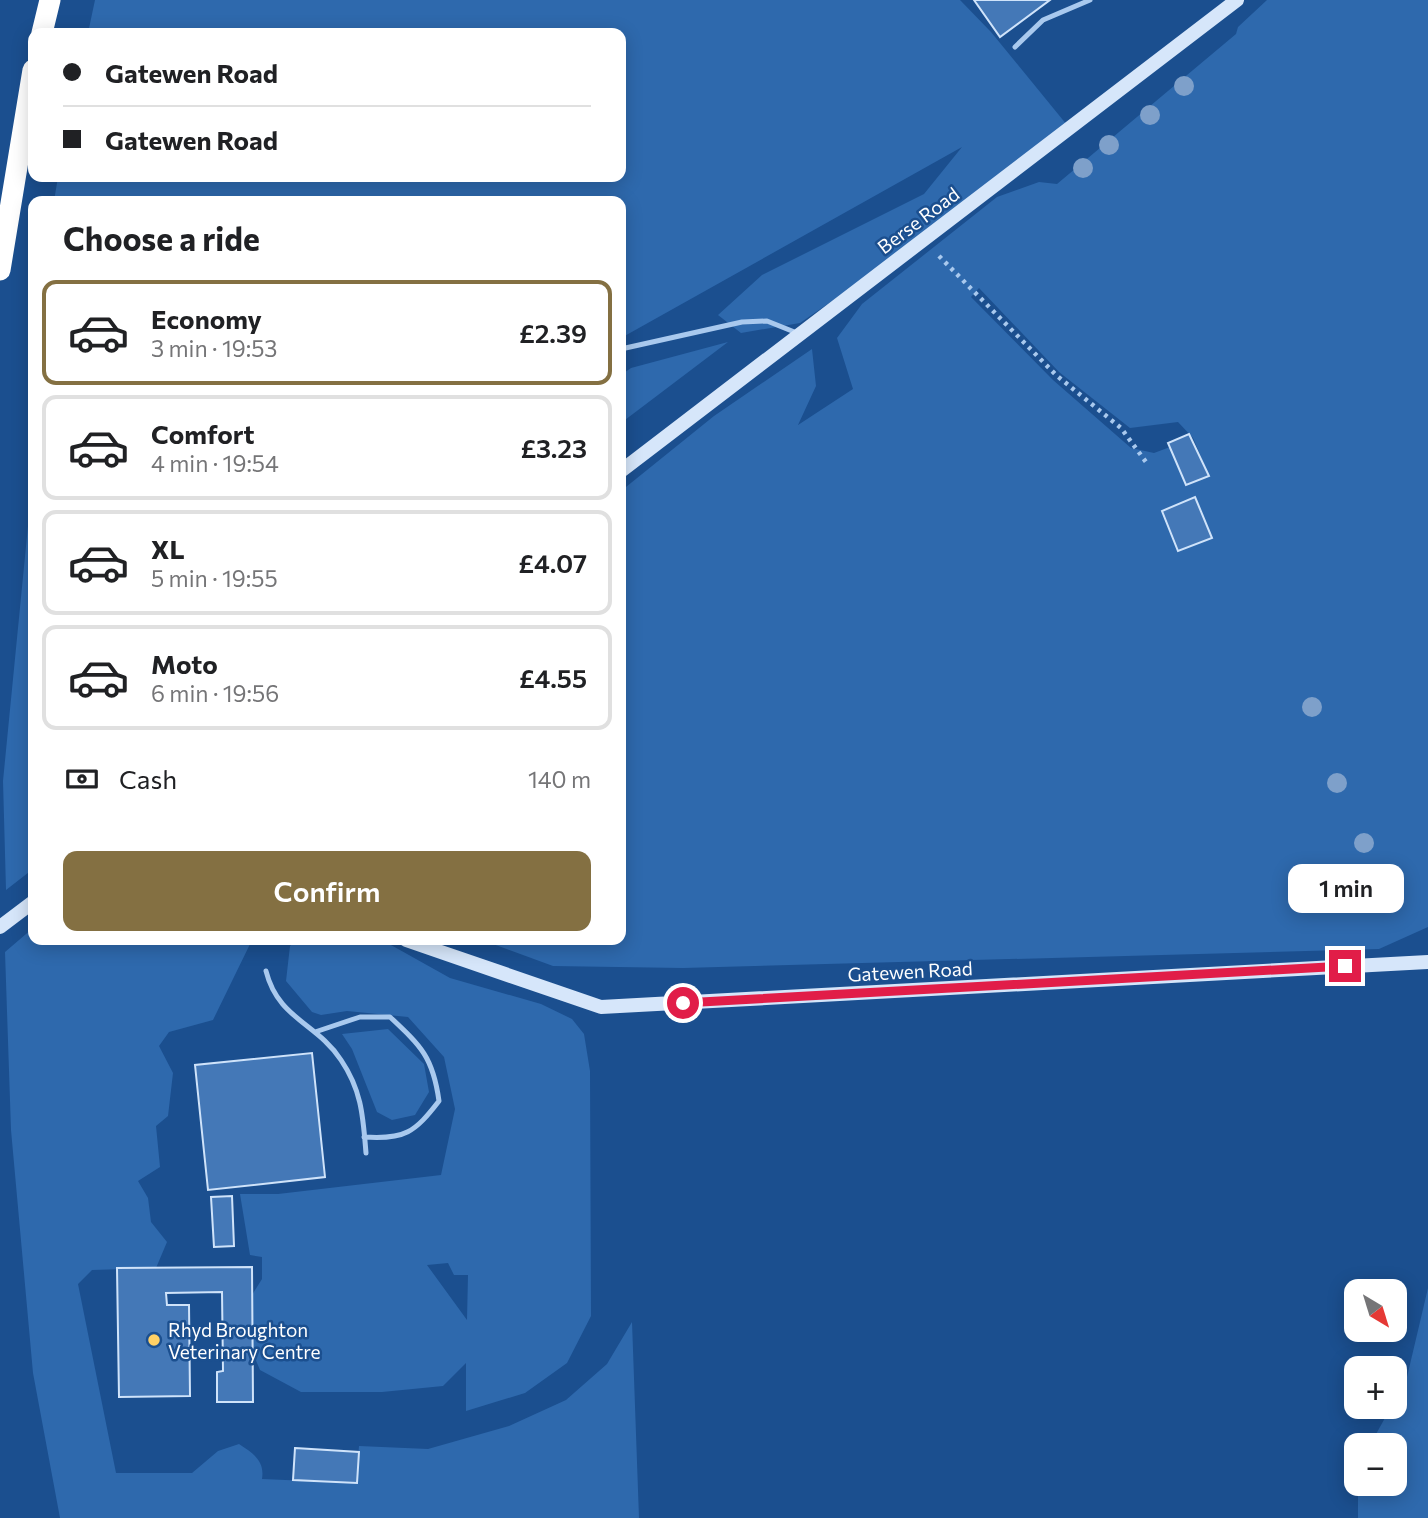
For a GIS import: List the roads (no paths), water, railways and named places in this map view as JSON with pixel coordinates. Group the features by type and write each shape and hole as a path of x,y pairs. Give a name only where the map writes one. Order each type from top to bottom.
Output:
{"highway":[{"path":"43,28 50,0"},
{"path":"0,270 28,99"}],"main road":[{"name":"Berse Road","path":"626,467 1237,0"},
{"path":"0,928 28,906"},
{"name":"Gatewen Road","path":"421,945 601,1007 1428,962"}],"lane":[{"path":"1015,47 1043,20 1090,0"},
{"path":"626,348 742,322 767,321 800,334"},
{"path":"266,971 270,987 289,1014 315,1032 341,1058 361,1099 366,1153"},
{"path":"315,1032 360,1017 390,1017 416,1042 435,1070 439,1101 419,1127 392,1139 364,1138"}],"place":[{"name":"Rhyd Broughton Veterinary Centre","path":"154,1340"}]}
